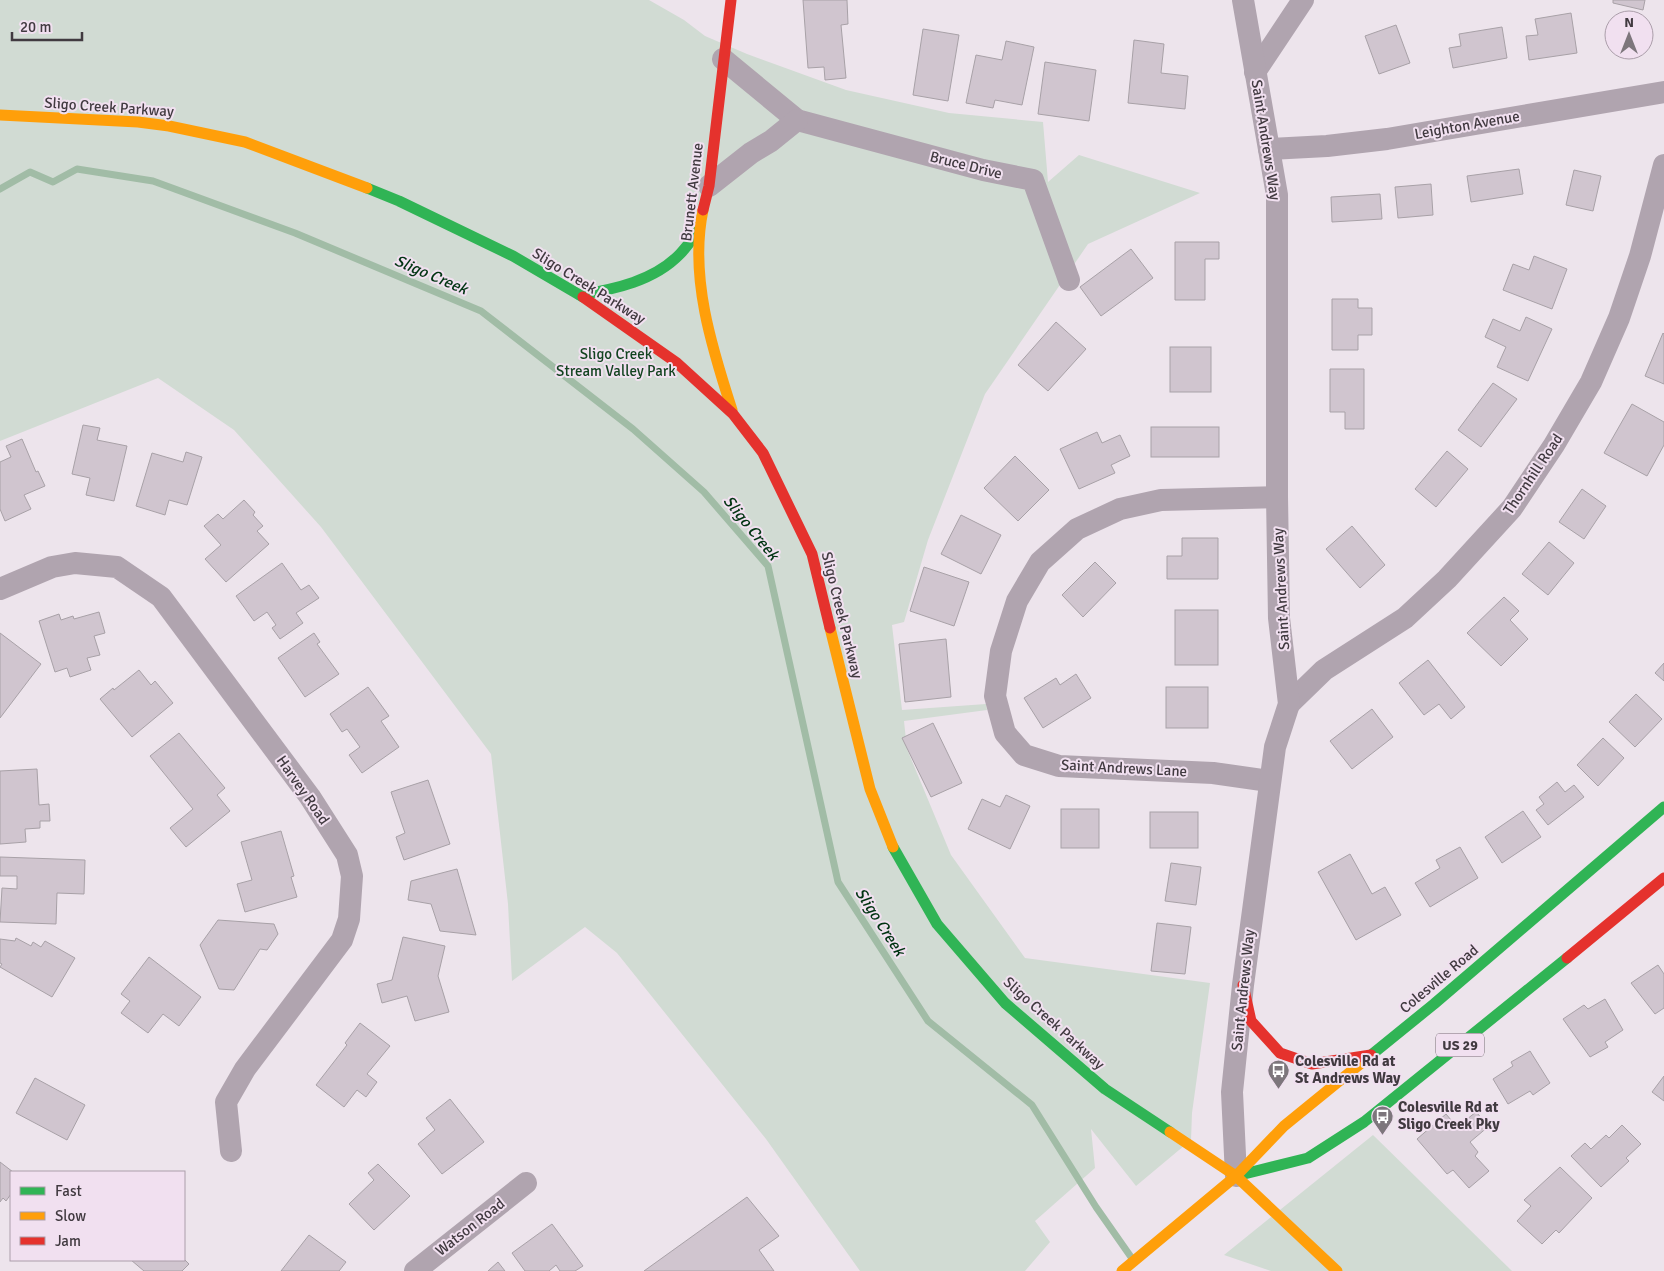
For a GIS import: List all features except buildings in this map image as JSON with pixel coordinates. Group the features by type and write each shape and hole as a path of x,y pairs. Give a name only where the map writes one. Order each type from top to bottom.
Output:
{"main road":[{"name":"Brunett Avenue","path":"731,0 708,186 699,230 701,290 712,349 733,414"},
{"name":"Sligo Creek Parkway","path":"0,115 138,122 206,133 245,142 399,201 512,256 580,295 677,363 733,414 763,452 812,554 870,789 896,855 937,924 1005,1003 1105,1089 1236,1176 1337,1271"},
{"path":"580,295 611,290 647,277 677,257 699,230"},
{"name":"Colesville Road","path":"1122,1271 1236,1176 1284,1126 1373,1054 1664,807"},
{"name":"Colesville Road","path":"1236,1176 1308,1158 1364,1122 1572,955 1664,878"},
{"path":"1243,985 1251,1020 1280,1053 1312,1064 1373,1054"}],"street":[{"name":"Saint Andrews Way","path":"1236,1176 1232,1092 1243,985 1269,782 1275,748 1289,704 1279,618 1277,195 1243,0"},
{"path":"1255,72 1303,0"},
{"name":"Bruce Drive","path":"723,59 797,120 982,170 1032,180 1069,280"},
{"name":"Leighton Avenue","path":"1269,149 1327,146 1387,139 1664,92"},
{"path":"708,186 751,152 771,141 797,120"},
{"name":"Thornhill Road","path":"1289,704 1324,670 1405,618 1447,579 1512,508 1554,445 1591,382 1619,318 1637,265 1664,165"},
{"name":"Saint Andrews Lane","path":"1269,782 1213,773 1059,766 1024,754 1005,733 995,696 1001,651 1017,601 1040,562 1077,529 1120,509 1160,500 1277,497"},
{"name":"Harvey Road","path":"0,589 52,567 75,563 117,567 161,597 310,797 347,855 352,876 349,919 342,940 245,1069 226,1102 231,1151"},
{"name":"Watson Road","path":"415,1271 526,1183"}],"green space":[{"name":"Sligo Creek Stream Valley Park","path":"0,0 649,0 684,20 705,36 747,54 846,90 949,113 1043,122 1048,182 1079,155 1200,193 1088,244 985,394 928,540 904,622 892,625 902,710 986,704 987,710 904,721 907,749 951,855 1025,958 1210,983 1192,1113 1191,1140 1136,1186 1091,1129 1095,1168 1035,1221 1050,1242 1025,1271 860,1271 766,1139 617,953 585,927 512,981 508,904 491,754 321,527 234,430 158,378 0,441"},
{"path":"1373,1135 1512,1271 1271,1271 1224,1255"}],"waterway":[{"name":"Sligo Creek","path":"0,189 30,172 53,182 77,169 153,181 295,233 481,311 633,429 704,492 768,566 838,882 928,1021 1032,1105 1096,1207 1131,1257"}],"traffic: fast":[{"path":"367,188 399,201 513,256 583,297"},
{"path":"580,295 620,287 658,271 680,254 699,230"},
{"path":"1365,1060 1434,1004 1664,807"},
{"path":"893,847 937,924 1005,1003 1105,1089 1170,1132"},
{"path":"1236,1176 1308,1158 1364,1122 1567,958"}],"traffic: slow":[{"path":"0,115 138,122 169,126 245,142 367,188"},
{"path":"703,210 699,235 701,286 710,337 732,410"},
{"path":"830,628 870,789 893,847"},
{"path":"1122,1271 1236,1176 1284,1126 1365,1060"},
{"path":"1170,1132 1236,1176 1337,1271"}],"traffic: jam":[{"path":"703,210 709,186 731,0"},
{"path":"583,297 677,363 733,414 763,453 812,554 830,628"},
{"path":"1567,958 1664,878"},
{"path":"1243,985 1251,1021 1280,1053 1312,1064 1371,1055"}],"place":[{"name":"Colesville Rd at St Andrews Way","path":"1279,1089"},
{"name":"Colesville Rd at Sligo Creek Pky","path":"1382,1135"}]}
